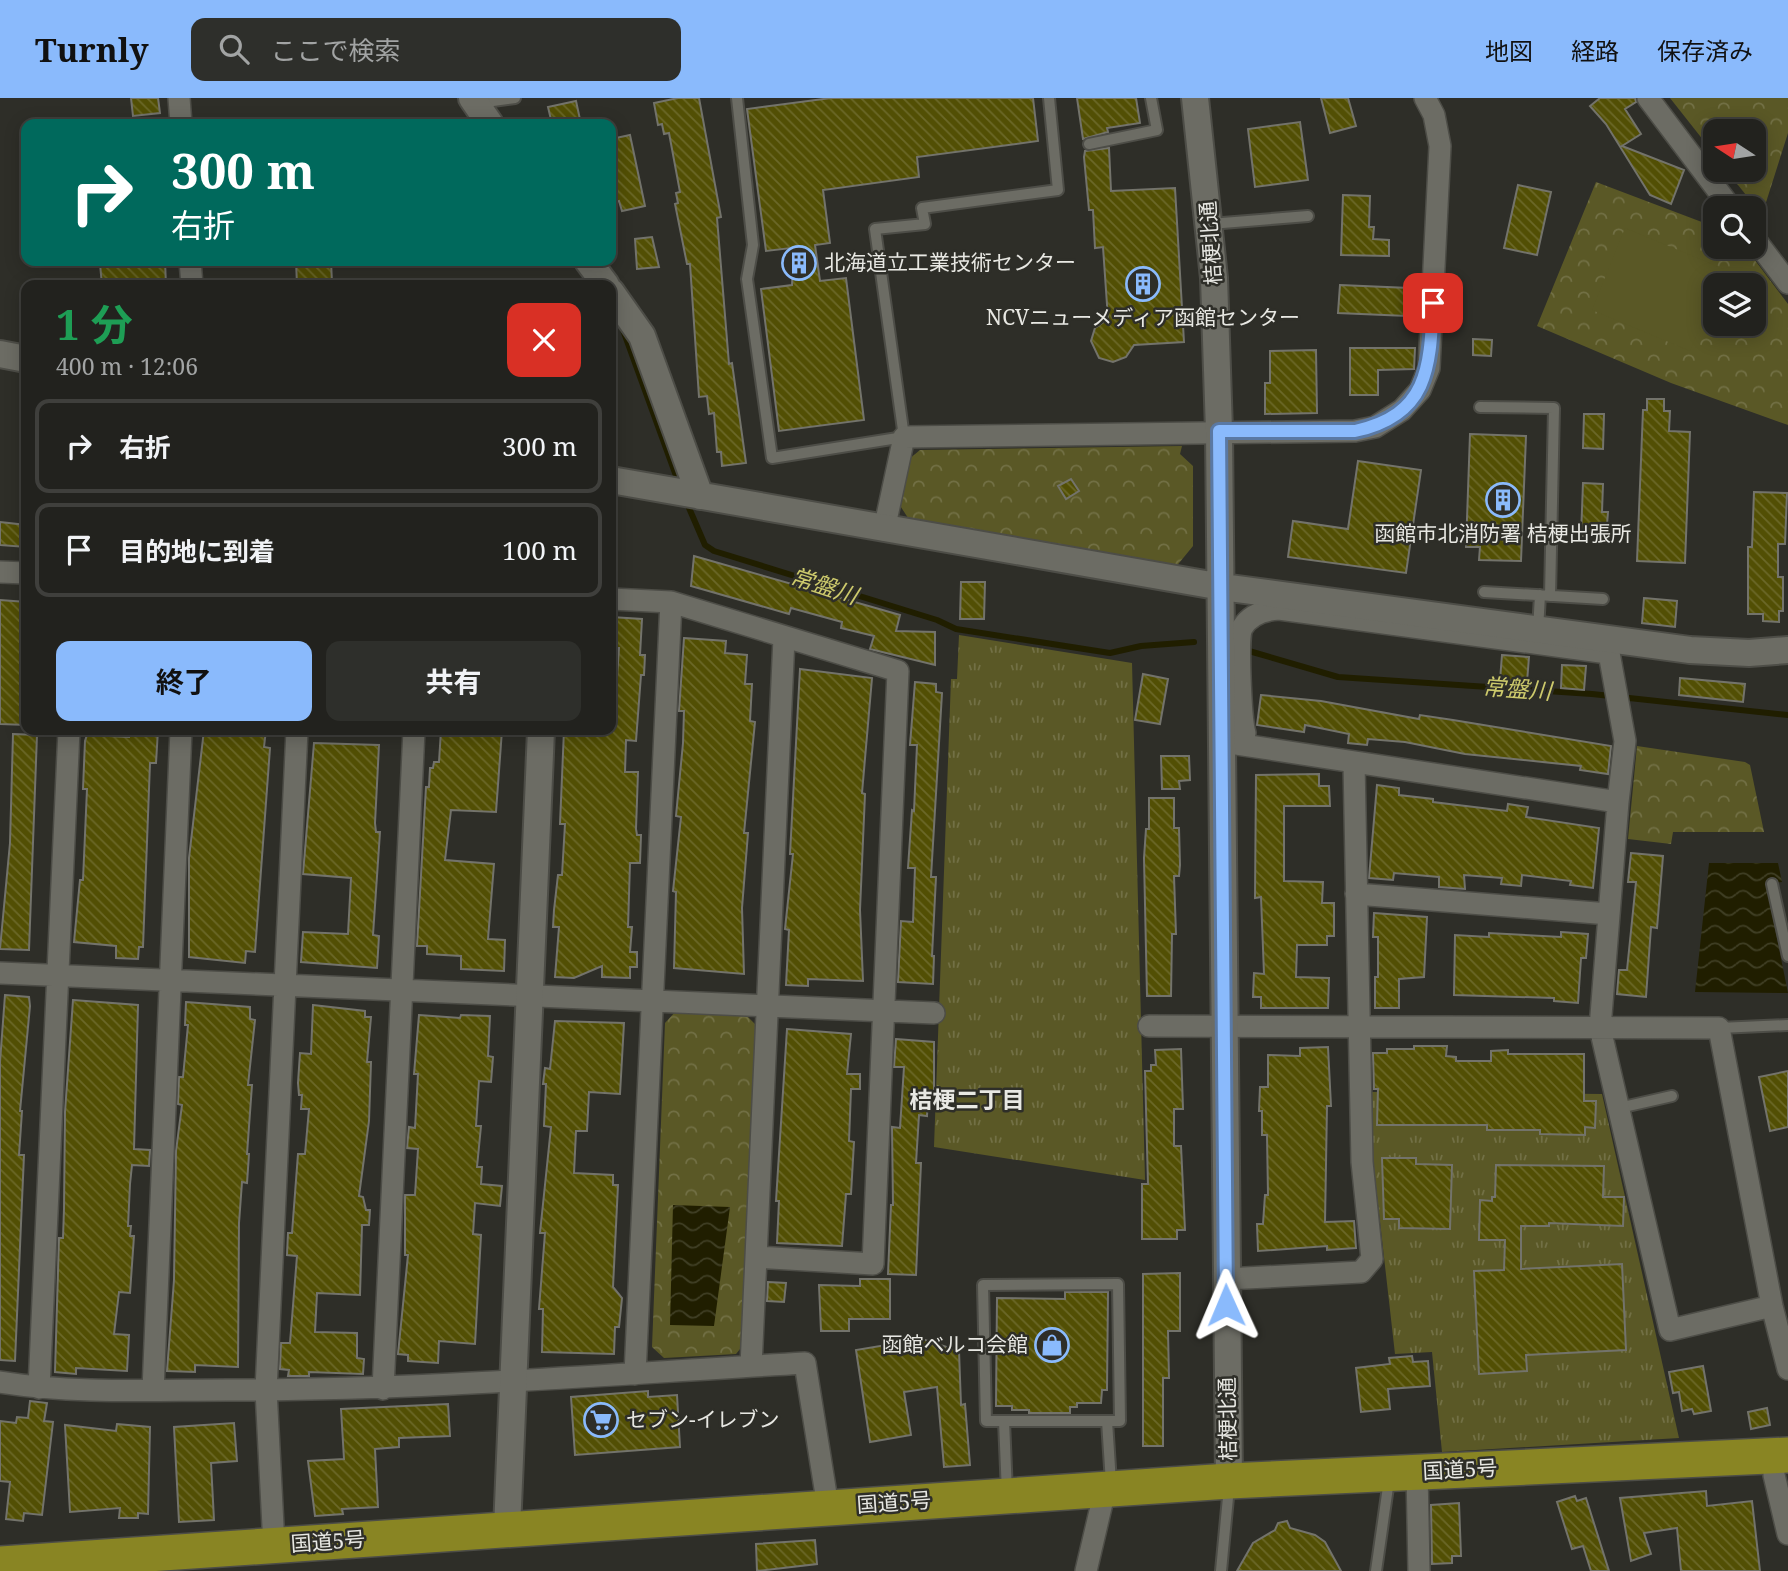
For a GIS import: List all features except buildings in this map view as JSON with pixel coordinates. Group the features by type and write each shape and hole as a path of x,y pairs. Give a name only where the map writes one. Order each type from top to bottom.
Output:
{"highway":[{"name":"国道5号","path":"0,1564 1229,1481 1781,1456"}],"street":[{"path":"179,98 181,119"},
{"name":"桔梗北通","path":"1195,98 1209,224 1219,431 1222,587 1234,738 1226,1026 1229,1481"},
{"path":"884,530 904,437 1355,431 1375,427 1391,418 1420,390 1430,356 1440,146 1434,115 1425,98"},
{"path":"1649,99 1722,196"},
{"path":"1766,253 1788,283"},
{"path":"616,299 642,336 686,493"},
{"path":"0,354 21,358"},
{"path":"616,481 884,530 1222,587 1538,630 1607,646"},
{"path":"0,572 21,573"},
{"path":"616,599 671,602 898,671 881,1010 873,1264 756,1257"},
{"path":"635,1374 671,602"},
{"path":"1618,802 1354,763 1234,738 1240,633 1252,617 1264,610 1279,609 1607,646 1749,653 1788,650"},
{"path":"751,1366 784,638"},
{"path":"1607,646 1625,741 1600,1028 1670,1330 1772,1306"},
{"path":"39,1388 68,735"},
{"path":"153,1391 181,735"},
{"path":"274,1546 266,1390 297,735"},
{"path":"383,1389 414,735"},
{"path":"507,1529 541,735"},
{"path":"1226,1279 1361,1272 1372,1259 1362,1162 1357,1026 1354,763"},
{"path":"1356,894 1609,914"},
{"path":"0,973 286,983 934,1013"},
{"path":"1149,1026 1719,1028 1772,1306 1788,1369"},
{"path":"0,1382 39,1388 153,1391 383,1389 805,1363 828,1507"},
{"path":"1781,1456 1774,1475 1788,1534"},
{"path":"1403,1473 1419,1571"},
{"path":"1086,1571 1108,1490"}],"lane":[{"path":"479,109 515,98"},
{"path":"737,98 753,245 747,279 772,458 904,437 874,229 925,223 922,208 1058,190 1049,98"},
{"path":"1089,144 1157,130 1151,98"},
{"path":"1209,224 1308,216"},
{"path":"1480,407 1554,408 1545,596 1538,630"},
{"path":"1484,592 1603,599"},
{"path":"1772,884 1788,956"},
{"path":"1719,1028 1788,1025"},
{"path":"1619,1108 1672,1096"},
{"path":"983,1284 1118,1284 1121,1421 1107,1421 986,1422 983,1284"},
{"path":"1004,1421 1007,1496"},
{"path":"1107,1421 1108,1490"},
{"path":"1376,1571 1403,1473"},
{"path":"1222,1571 1229,1481"}],"green space":[{"path":"1670,98 1788,98 1788,133 1766,202 1766,196 1747,196 1736,182 1766,182 1766,119 1703,119 1703,140"},
{"path":"1596,182 1703,222 1703,259 1754,259 1765,273 1703,273 1703,336 1766,336 1766,275 1788,304 1788,425 1671,383 1537,326"},
{"path":"1625,228 1724,269 1722,273 1703,273 1703,320 1690,351 1592,310"},
{"path":"1182,446 1180,454 1193,466 1193,546 1175,568 910,521 899,504 908,460 920,450"},
{"path":"959,635 1132,663 1145,1180 934,1147 951,679 957,679"},
{"path":"1637,746 1745,762 1750,765 1764,832 1673,832 1671,844 1628,839"},
{"path":"676,1011 745,1014 756,1025 744,1344 736,1354 664,1358 652,1347 665,1023"},
{"path":"1372,1092 1602,1094 1679,1438 1442,1452 1432,1352 1395,1354 1373,1160"}],"water":[{"path":"1709,863 1778,863 1782,882 1766,884 1788,993 1695,992"},
{"path":"673,1205 730,1207 714,1326 670,1325"}],"waterway":[{"name":"常盤川","path":"623,330 679,484"},
{"name":"常盤川","path":"686,501 705,545 714,551 937,620 956,629 1110,653 1141,646 1194,642"},
{"name":"常盤川","path":"1249,651 1338,677 1592,694 1788,715"}],"place":[{"name":"北海道立工業技術センター","path":"799,263"},
{"name":"NCVニューメディア函館センター","path":"1143,284"},
{"name":"函館市北消防署 桔梗出張所","path":"1503,500"},
{"name":"函館ベルコ会館","path":"1052,1345"},
{"name":"セブン-イレブン","path":"601,1420"}],"district":[{"name":"桔梗二丁目","path":"967,1100"}],"route":[{"path":"1226,1305 1226,1026 1219,431 1355,431 1375,427 1391,418 1412,400 1425,379 1429,368 1433,303"}]}
